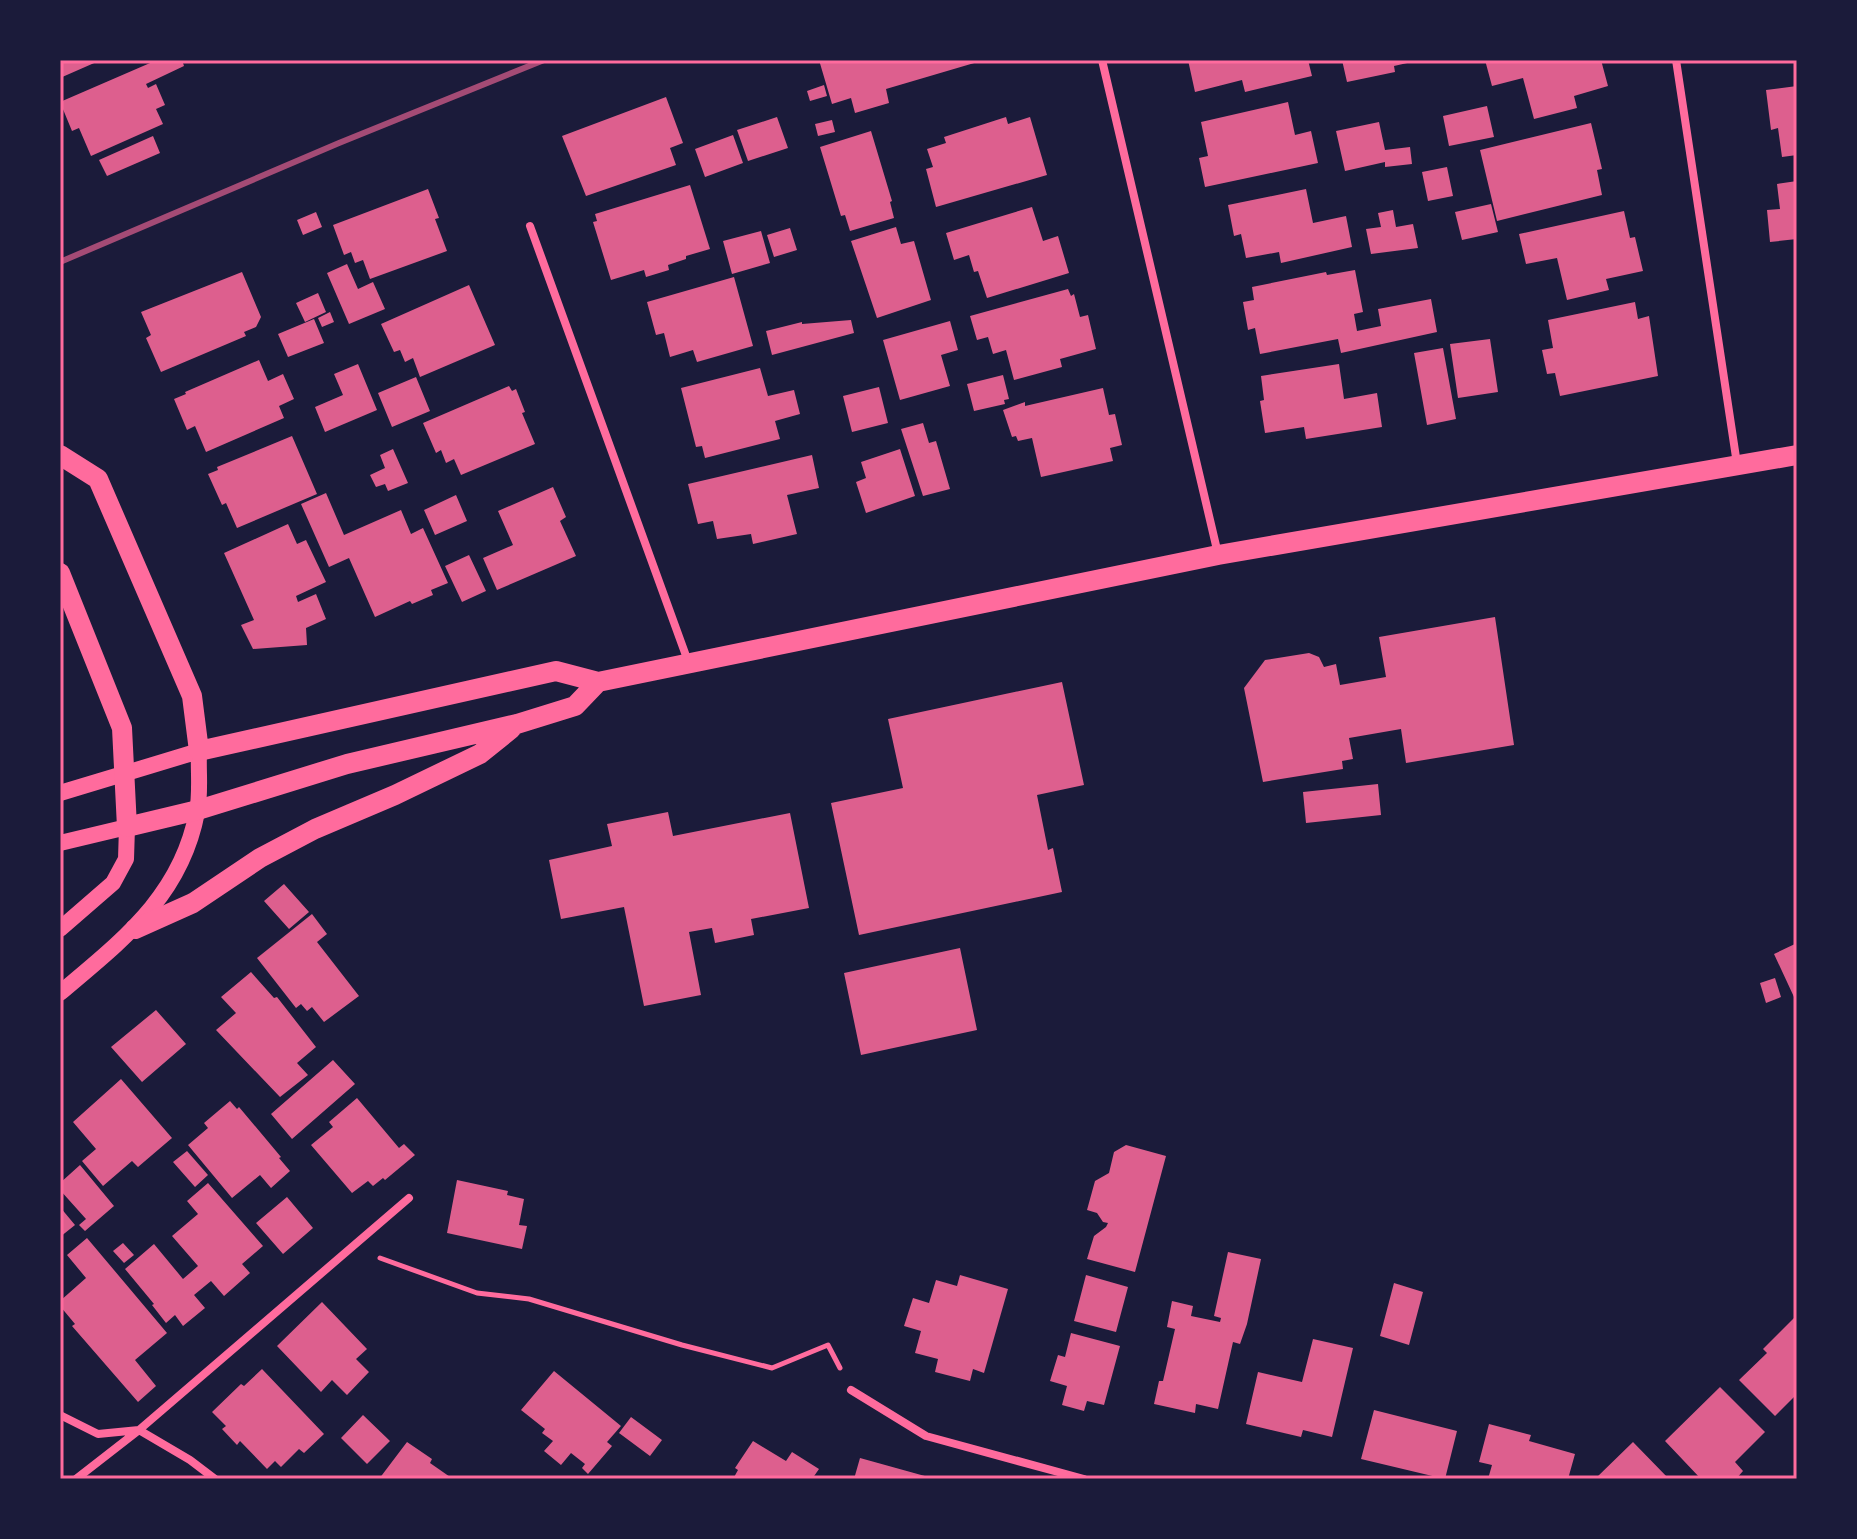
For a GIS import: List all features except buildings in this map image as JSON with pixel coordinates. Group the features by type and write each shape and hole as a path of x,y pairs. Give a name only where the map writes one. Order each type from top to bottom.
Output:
{"main road":[{"path":"60,455 98,479 192,696 199,751 198,810 189,842 170,884 135,929 60,993"},
{"path":"60,793 199,751 556,671 598,682 1218,555 1797,455"},
{"path":"60,573 122,728 127,827 126,859 113,883 60,929"},
{"path":"60,843 198,810 347,764 517,724 575,706 598,682"},
{"path":"135,929 193,903 260,858 315,829 480,754 517,724"}],"street":[{"path":"1102,60 1218,555"},
{"path":"1676,60 1737,465"},
{"path":"530,226 689,665"},
{"path":"76,1479 139,1430 409,1198"},
{"path":"851,1390 926,1436 1084,1479"},
{"path":"60,1415 98,1434 139,1430 190,1460 215,1479"}],"path":[{"path":"389,1261 477,1293 529,1299 682,1345 772,1368 828,1345"}],"railway":[{"path":"60,262 544,60"}]}
